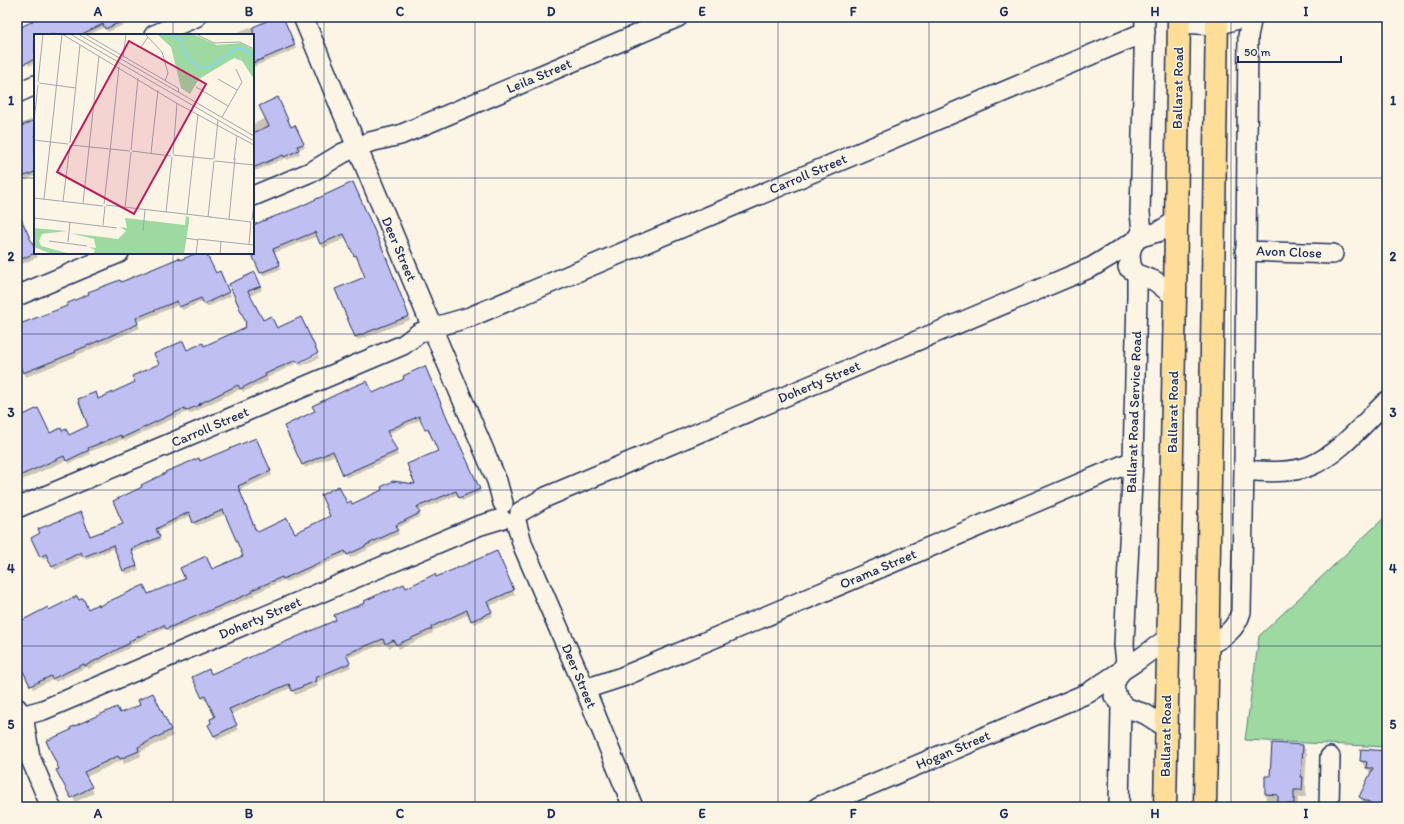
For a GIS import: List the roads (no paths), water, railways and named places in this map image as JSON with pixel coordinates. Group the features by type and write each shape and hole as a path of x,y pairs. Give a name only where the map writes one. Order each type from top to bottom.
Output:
{"highway":[{"name":"Ballarat Road","path":"1165,807 1177,220 1179,20"},
{"path":"1205,807 1217,21"}],"street":[{"path":"156,34 196,17"},
{"name":"Deer Street","path":"303,17 523,546 587,693 633,807"},
{"name":"Leila Street","path":"254,196 313,171 347,162 359,152 374,151 400,135 678,17"},
{"path":"1179,20 1217,21 1245,17"},
{"path":"1208,645 1222,638 1234,627 1241,612 1244,470 1248,36 1252,17"},
{"name":"Ballarat Road Service Road","path":"1118,807 1121,726 1119,701 1114,691 1114,681 1126,662 1124,645 1133,461 1137,296 1137,279 1131,265 1130,255 1131,248 1137,240 1142,228 1140,213 1145,24"},
{"name":"Carroll Street","path":"17,508 403,345 423,342 434,332 449,331 470,317 1145,24"},
{"path":"17,93 34,85"},
{"name":"Doherty Street","path":"19,720 1092,267 1144,236 1158,232 1177,220"},
{"name":"Avon Close","path":"1245,251 1332,254"},
{"path":"17,296 117,254"},
{"name":"Doherty Street","path":"1092,267 1117,263 1126,266 1135,272 1156,281 1175,297"},
{"path":"1244,470 1298,469 1316,463 1331,454 1387,401"},
{"name":"Orama Street","path":"587,693 1133,461"},
{"name":"Hogan Street","path":"818,807 1088,692 1168,638"},
{"name":"Hogan Street","path":"1088,692 1107,693 1113,695 1127,708 1145,714 1167,728"},
{"path":"19,720 22,745 30,757 51,807"},
{"path":"1329,807 1330,756"}]}
